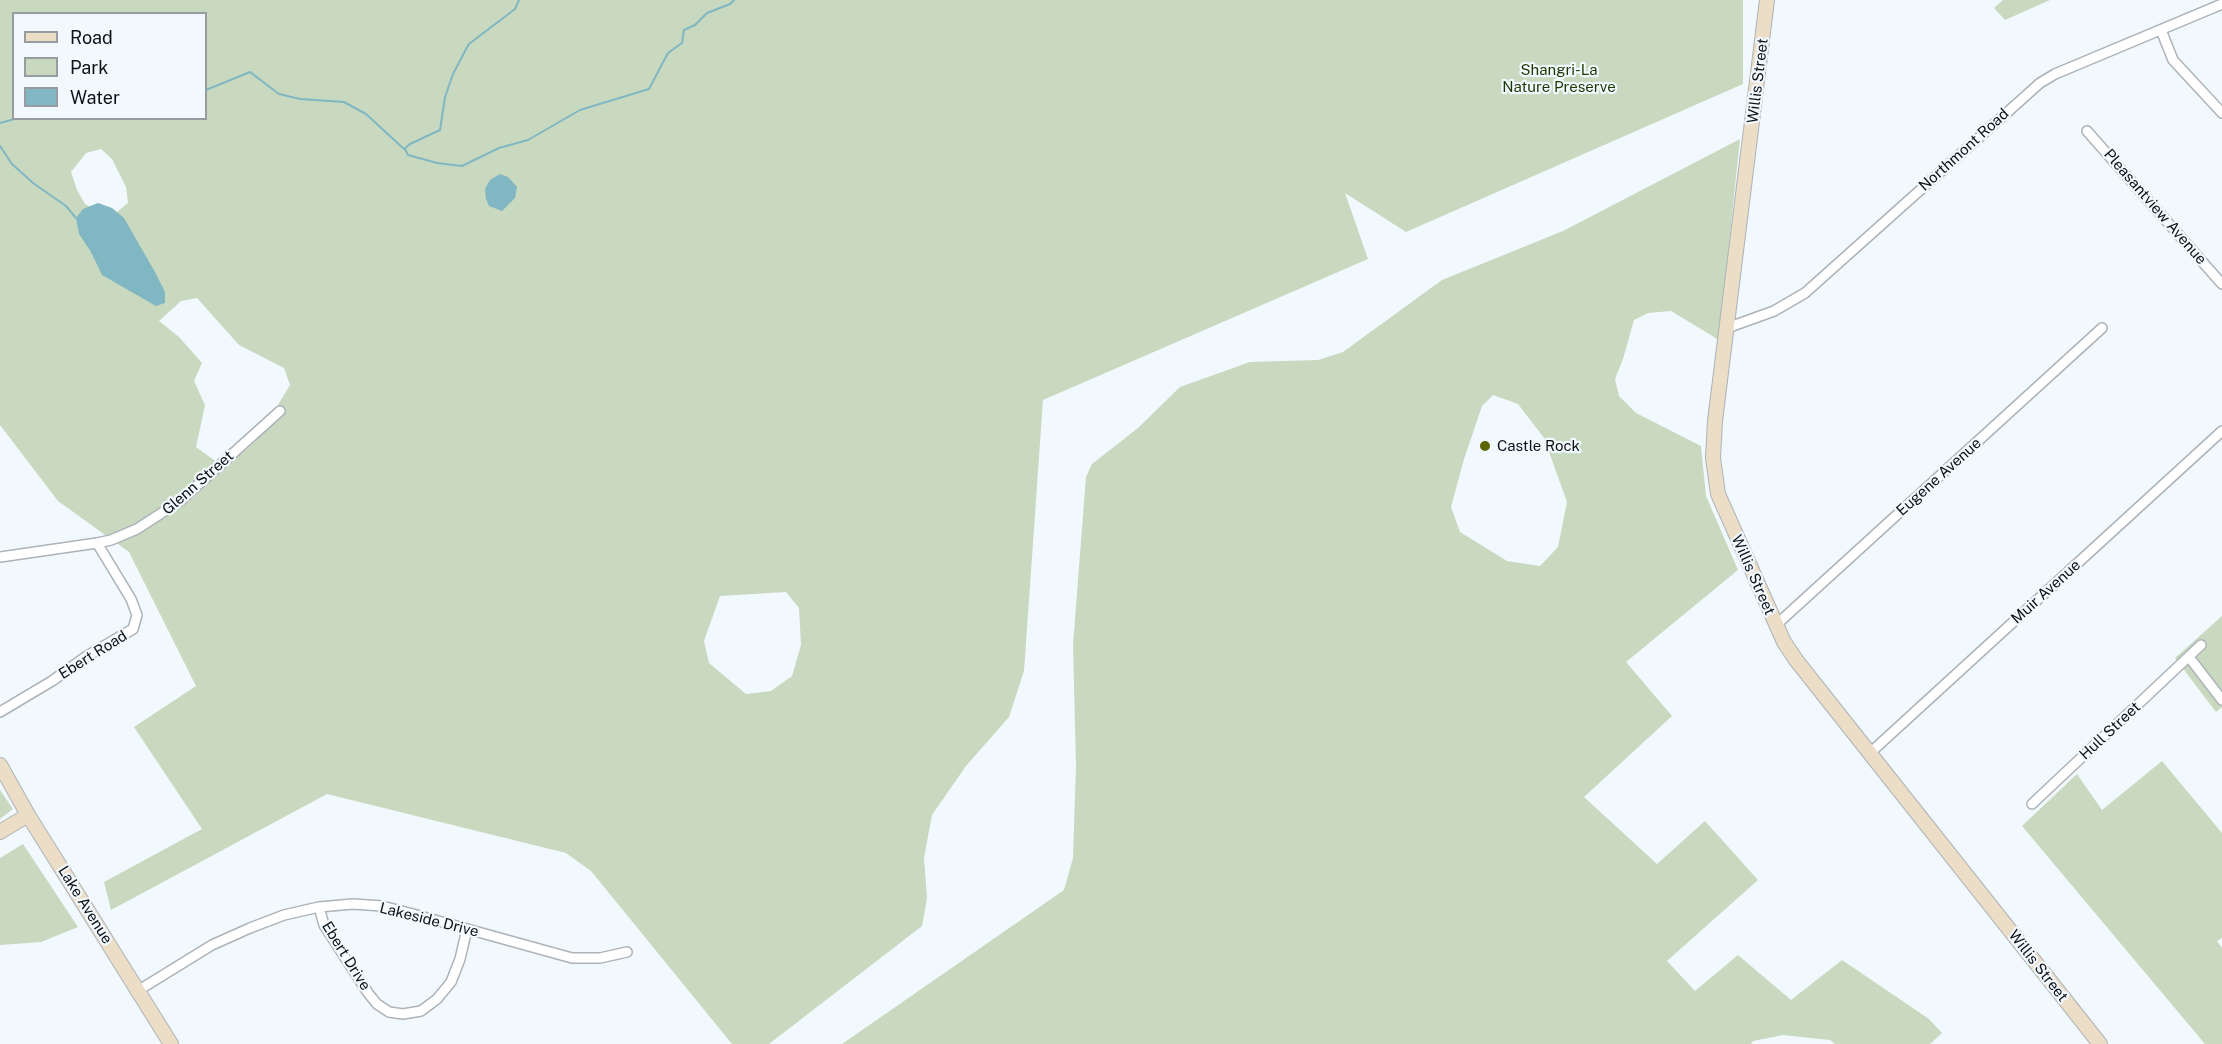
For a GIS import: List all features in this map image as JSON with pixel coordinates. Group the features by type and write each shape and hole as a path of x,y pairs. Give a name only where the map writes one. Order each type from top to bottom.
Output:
{"main road":[{"name":"Willis Street","path":"1767,0 1713,446 1716,483 1726,514 1776,625 1796,660 2100,1044"},
{"name":"Lake Avenue","path":"0,765 28,815 171,1044"},
{"path":"0,832 28,815"}],"street":[{"name":"Northmont Road","path":"1727,328 1773,311 1806,293 2040,83 2055,74 2222,4"},
{"path":"2161,30 2174,60 2222,112"},
{"name":"Pleasantview Avenue","path":"2087,131 2222,284"},
{"name":"Eugene Avenue","path":"1776,625 2102,328"},
{"name":"Glenn Street","path":"0,557 97,543 137,529 165,512 280,411"},
{"name":"Muir Avenue","path":"1870,753 2222,431"},
{"name":"Ebert Road","path":"0,712 133,629 137,615 131,599 97,543"},
{"name":"Hull Street","path":"2032,804 2201,645"},
{"path":"2189,657 2222,700"},
{"name":"Lakeside Drive","path":"139,990 212,945 284,915 319,907 354,904 382,906 572,958 600,958 627,952"},
{"name":"Ebert Drive","path":"319,907 324,925 368,993 377,1004 389,1012 403,1014 421,1011 437,999 451,982 460,959 467,929"}],"green space":[{"name":"Shangri-La Nature Preserve","path":"0,0 1743,0 1743,84 1406,232 1345,193 1368,259 1043,400 1024,671 1009,717 966,766 932,815 924,858 927,898 922,926 769,1044 732,1044 591,871 566,853 327,794 111,910 104,882 202,829 134,727 196,686 129,552 58,501 0,425","holes":["101,149 112,159 126,187 128,203 117,212 98,211 85,204 71,172 86,153","197,298 239,345 284,368 290,385 256,441 225,468 196,447 205,405 194,381 202,363 179,337 159,321 181,301","786,592 799,608 801,645 792,676 771,691 746,694 709,663 704,641 720,596"]},
{"path":"2003,0 2050,0 2005,20 1994,8"},
{"path":"1740,139 1719,340 1671,311 1648,313 1634,320 1615,379 1619,396 1636,413 1701,446 1706,496 1738,570 1626,662 1672,716 1584,797 1657,864 1705,821 1758,880 1667,961 1695,991 1738,955 1791,1000 1842,960 1929,1019 1942,1033 1930,1044 1835,1044 1830,1040 1783,1035 1753,1041 1751,1044 842,1044 1064,890 1073,858 1076,766 1073,645 1086,477 1092,464 1138,428 1180,387 1250,362 1318,360 1343,352 1442,280 1563,231","holes":["1493,395 1518,404 1544,438 1567,502 1558,547 1540,566 1507,561 1460,532 1451,507 1482,406"]},
{"path":"2222,616 2222,707 2216,712 2175,658"},
{"path":"2162,761 2222,833 2222,938 2217,941 2222,948 2222,1044 2205,1044 2022,826 2077,774 2102,810"},
{"path":"0,790 13,809 0,819"},
{"path":"23,844 78,927 41,942 0,945 0,858"}],"water":[{"path":"500,174 508,177 517,187 515,198 502,211 489,206 485,189 490,180"},
{"path":"98,203 112,208 124,218 165,292 165,303 156,306 102,275 79,234 76,218 83,209"}],"waterway":[{"path":"207,90 250,72 279,94 300,99 344,102 366,114 404,149 440,130 445,97 453,74 469,44 515,9 519,0"},
{"path":"405,149 408,155 437,163 462,166 499,148 528,140 580,110 649,89 668,53 682,43 684,30 695,25 707,13 730,4 734,0"},
{"path":"0,123 12,120"},
{"path":"0,146 12,164 33,183 66,206 76,218"}],"place":[{"name":"Castle Rock","path":"1485,446"}]}
